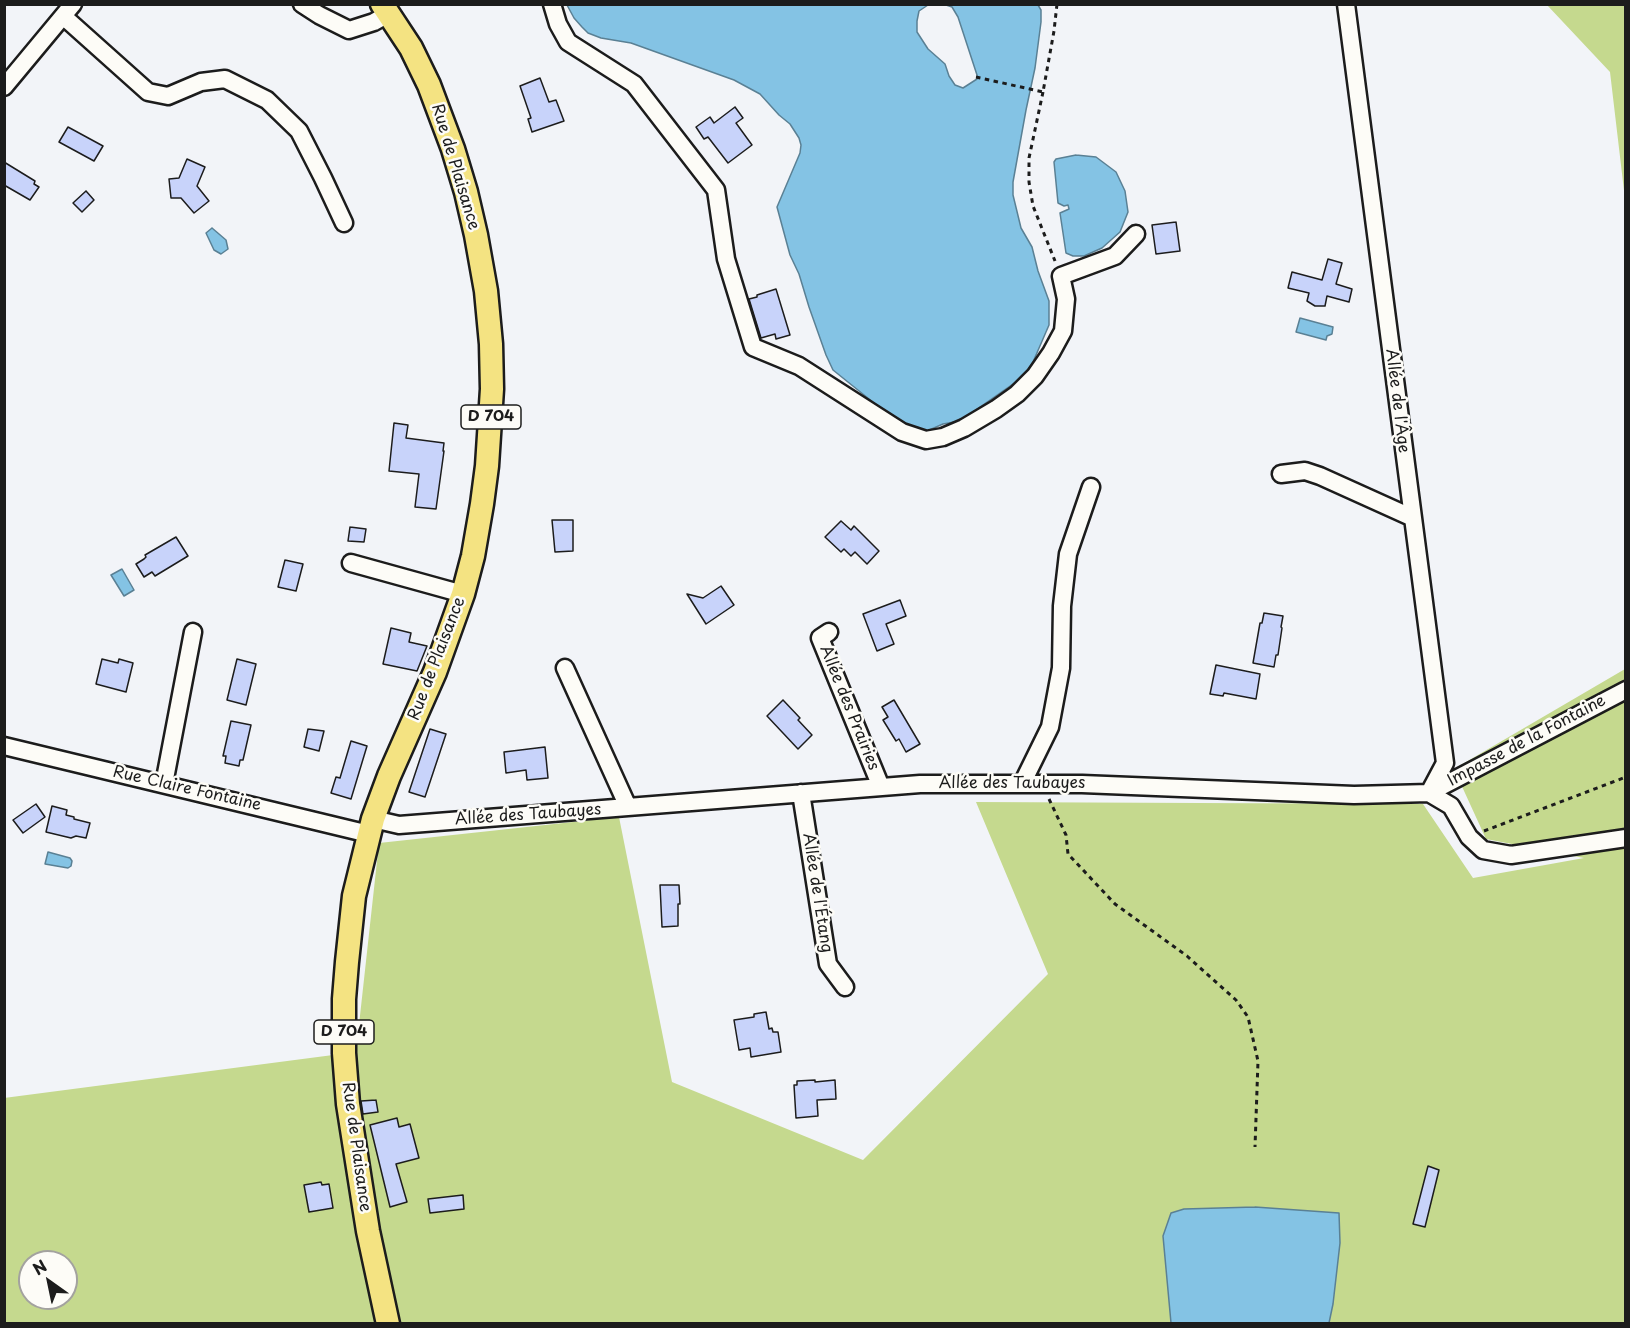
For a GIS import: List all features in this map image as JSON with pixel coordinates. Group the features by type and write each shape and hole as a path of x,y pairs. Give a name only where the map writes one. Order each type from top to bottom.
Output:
{"main road":[{"name":"Rue de Plaisance","path":"388,1323 368,1231 348,1104 344,1053 346,962 354,896 371,826 389,776 435,672 463,594 482,504 490,437 492,389 486,291 466,192 429,85 390,8"}],"street":[{"path":"302,4 349,30 374,22 390,8"},
{"path":"552,4 558,24 568,42 634,84 716,190 726,259 753,347 799,366 902,432 926,440 943,437 964,428 1017,394 1035,376 1063,331 1066,299 1061,276 1115,256 1136,234"},
{"name":"Allée de l'Âge","path":"1346,4 1445,764 1429,793"},
{"path":"4,87 68,10 148,93 168,96 201,82 225,79 267,100 298,131 344,223"},
{"path":"1281,474 1305,471 1320,476 1413,519"},
{"path":"1022,784 1050,727 1061,668 1062,606 1068,554 1091,487"},
{"path":"351,563 463,594"},
{"path":"164,784 193,632"},
{"name":"Allée des Prairies","path":"829,632 820,638 881,787"},
{"path":"565,668 628,807"},
{"name":"Impasse de la Fontaine","path":"1429,793 1626,690"},
{"name":"Rue Claire Fontaine","path":"4,746 164,784 371,826"},
{"name":"Allée des Taubayes","path":"371,826 920,784 1042,784 1353,795 1429,793"},
{"name":"Allée de l'Étang","path":"801,793 828,964 845,987"},
{"path":"1429,793 1451,806 1468,837 1483,850 1511,855 1626,838"}],"path":[{"path":"1057,4 1043,92 1029,158 1029,182 1033,206 1061,276"},
{"path":"976,77 1043,92"},
{"path":"1468,837 1626,777"},
{"path":"1042,784 1066,835 1068,854 1115,904 1187,956 1236,1000 1248,1017 1258,1061 1256,1147"}],"green space":[{"path":"1547,5 1625,5 1625,199 1610,72"},
{"path":"1625,669 1625,1323 5,1323 4,1098 356,1052 379,843 619,817 672,1082 863,1160 1048,974 976,802 1423,804 1473,878 1584,858 1486,839 1454,769"}],"water":[{"path":"567,5 928,5 919,11 917,32 928,49 945,64 955,85 963,88 977,79 977,75 958,17 952,7 946,5 1038,5 1041,10 1041,22 1035,68 1013,182 1013,195 1021,228 1032,247 1049,301 1049,325 1033,362 1023,377 960,421 943,424 927,431 900,421 833,370 790,255 777,207 800,153 799,138 790,124 760,94 734,80 631,43 601,38 588,33 574,18"},
{"path":"1076,155 1096,157 1116,172 1125,191 1128,212 1120,232 1102,248 1084,256 1073,256 1066,253 1060,213 1069,209 1068,205 1058,203 1054,162 1056,159"},
{"path":"212,228 226,240 228,249 221,254 214,250 206,233"},
{"path":"1300,318 1333,327 1332,334 1327,336 1326,340 1296,332"},
{"path":"122,569 134,590 124,596 111,575"},
{"path":"48,852 70,858 71,866 68,868 45,864"},
{"path":"1255,1207 1339,1213 1340,1243 1329,1323 1171,1323 1163,1236 1171,1213 1184,1209"}],"building":[{"path":"540,78 549,102 556,100 564,121 532,132 528,119 531,118 520,86"},
{"path":"735,107 743,118 736,123 752,145 728,163 708,137 704,139 696,127 710,117 714,123"},
{"path":"68,127 103,146 94,161 59,142"},
{"path":"187,159 205,167 197,186 209,201 194,213 181,198 171,198 169,179 179,178"},
{"path":"4,162 35,181 34,184 39,187 30,200 4,185"},
{"path":"86,191 94,200 82,212 73,203"},
{"path":"1176,222 1180,251 1156,254 1152,225"},
{"path":"1328,259 1342,263 1336,284 1352,289 1349,302 1327,296 1325,306 1315,306 1307,301 1309,293 1288,288 1292,272 1322,280"},
{"path":"776,289 790,335 776,339 775,334 761,338 749,299"},
{"path":"394,423 408,425 406,438 444,443 436,509 415,507 419,474 389,471"},
{"path":"552,520 573,520 573,551 555,552"},
{"path":"841,521 851,530 854,526 879,551 867,564 855,552 851,556 844,549 841,552 825,537"},
{"path":"350,527 366,529 364,542 348,541"},
{"path":"176,537 188,556 155,576 152,572 144,577 136,564 146,557 145,555"},
{"path":"285,560 303,564 296,591 278,587"},
{"path":"721,586 734,605 706,624 687,594 703,598"},
{"path":"900,600 906,616 886,624 894,644 877,651 863,614"},
{"path":"1264,613 1283,616 1278,655 1276,655 1274,667 1253,663"},
{"path":"391,628 411,633 409,642 427,646 417,671 383,664"},
{"path":"102,659 118,663 119,659 133,663 126,692 96,684"},
{"path":"237,659 256,664 246,705 227,700"},
{"path":"1216,665 1260,674 1256,699 1224,693 1223,696 1210,694"},
{"path":"783,700 812,735 798,749 767,716"},
{"path":"894,700 920,744 906,752 899,739 896,741 883,720 888,717 882,707"},
{"path":"231,721 251,725 243,760 240,760 239,766 225,763 226,756 223,756"},
{"path":"308,729 324,731 319,751 304,747"},
{"path":"430,729 446,734 425,797 409,792"},
{"path":"351,741 367,746 351,799 331,793 336,777 340,778"},
{"path":"545,747 548,778 527,780 526,770 506,773 504,752"},
{"path":"36,804 45,817 23,833 13,820"},
{"path":"52,806 67,810 66,815 74,819 90,823 86,838 76,836 71,838 46,832"},
{"path":"660,885 679,885 678,926 662,927"},
{"path":"766,1012 769,1029 772,1028 773,1032 778,1032 781,1052 751,1057 750,1048 739,1050 734,1020 754,1017 754,1014"},
{"path":"815,1080 815,1082 835,1080 836,1099 817,1100 818,1116 796,1118 794,1085 797,1085 797,1081"},
{"path":"376,1100 378,1112 363,1114 361,1101"},
{"path":"397,1118 399,1127 410,1124 419,1158 396,1164 407,1202 390,1207 370,1125"},
{"path":"1428,1166 1439,1170 1425,1227 1413,1224"},
{"path":"321,1182 322,1185 329,1184 333,1208 309,1212 304,1185"},
{"path":"463,1195 464,1209 430,1213 428,1199"}]}
